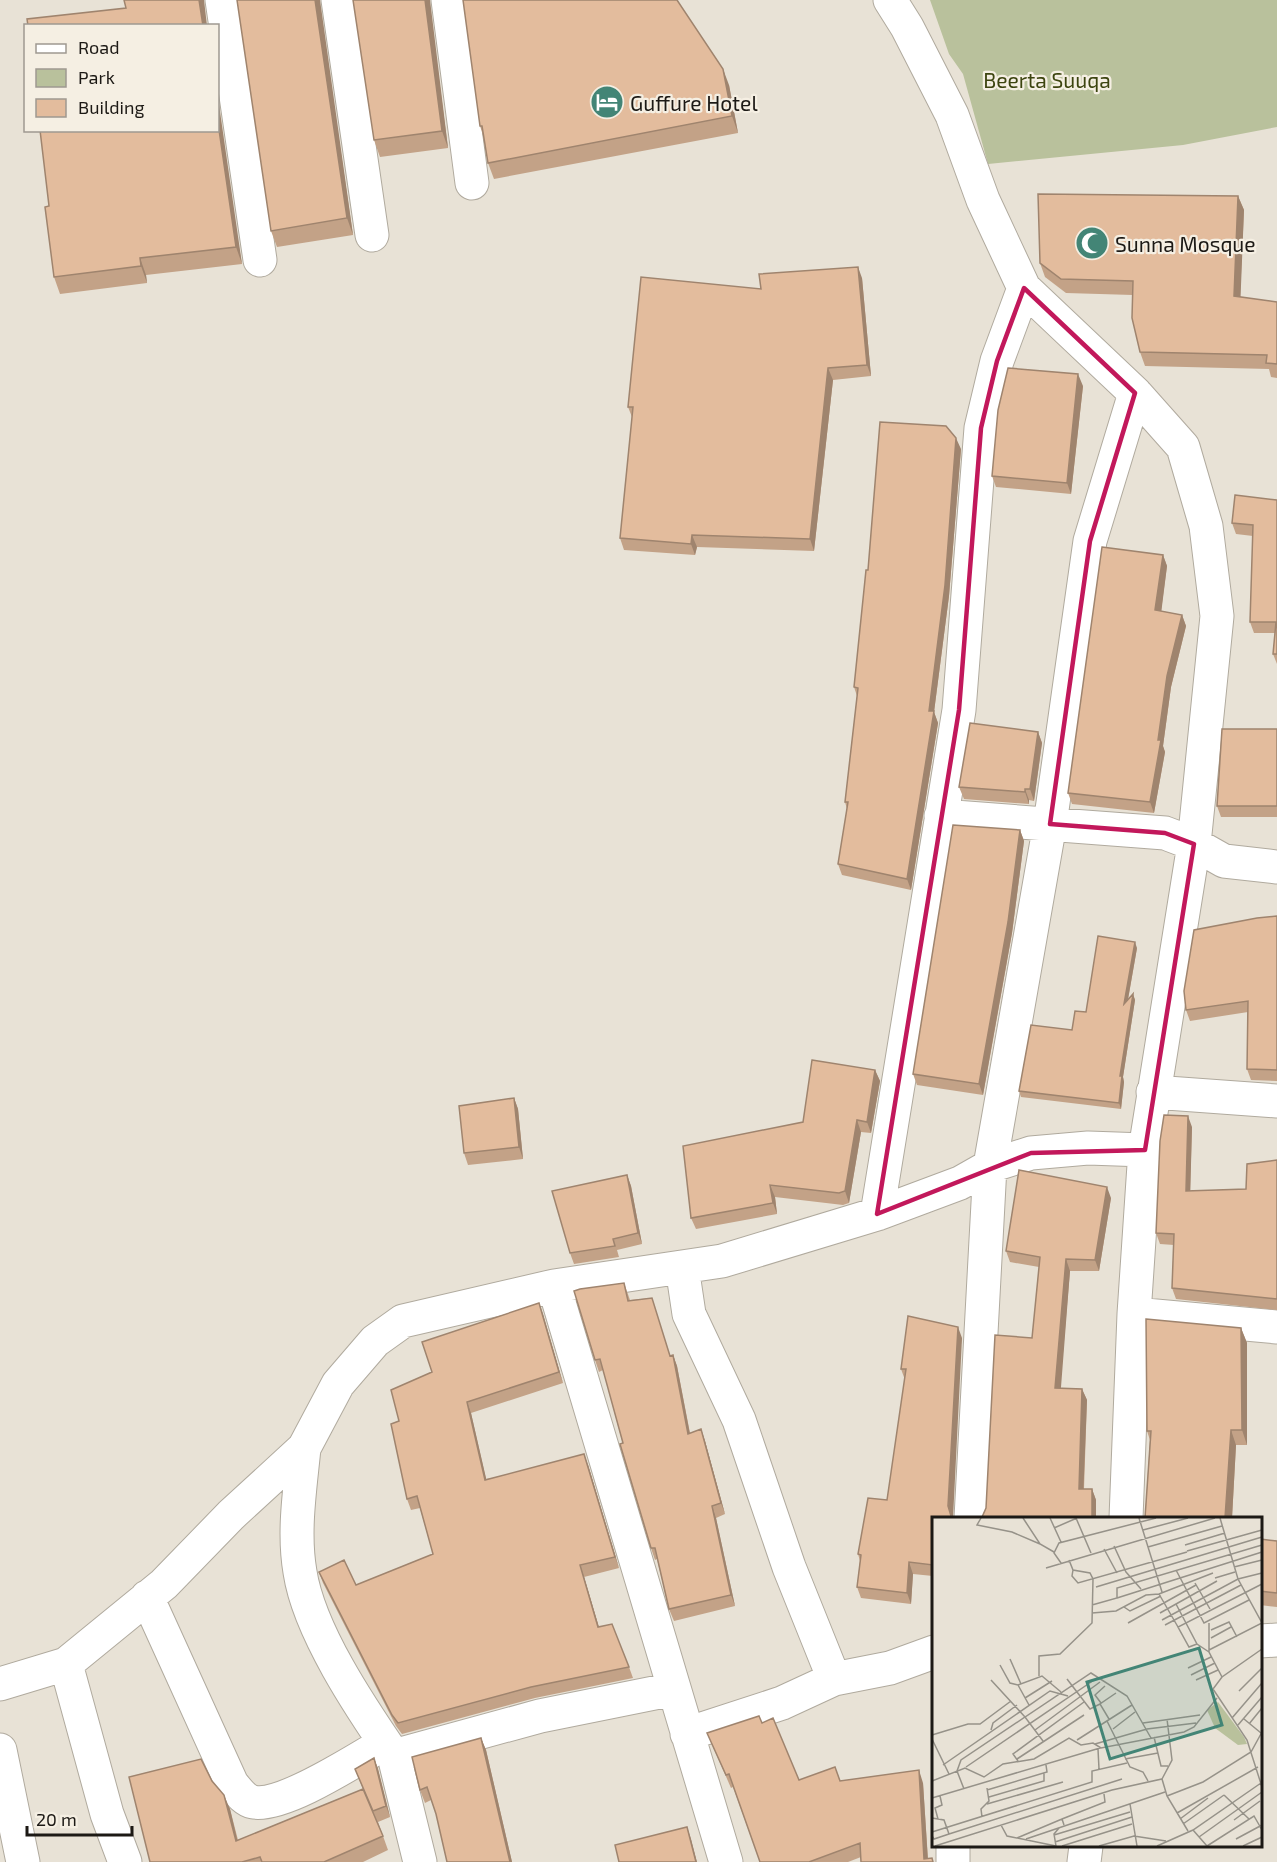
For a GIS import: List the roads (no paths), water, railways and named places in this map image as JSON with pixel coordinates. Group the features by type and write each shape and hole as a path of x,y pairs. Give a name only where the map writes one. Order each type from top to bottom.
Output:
{"street":[{"path":"222,0 260,260"},
{"path":"338,0 372,235"},
{"path":"448,0 472,183"},
{"path":"890,0 907,27 952,115 983,200 1024,288 1135,393 1183,447 1206,526 1217,616 1194,844 1145,1150 1134,1314 1126,1517"},
{"path":"877,1214 959,710 981,428 997,361 1024,288"},
{"path":"971,1517 990,1166 1050,824 1090,541 1135,393"},
{"path":"941,816 1165,833 1194,844 1224,861 1277,867"},
{"path":"1153,1092 1277,1101"},
{"path":"0,1683 66,1664 147,1597 304,1448 338,1384 375,1341 403,1321 554,1286 722,1261 877,1214 960,1183 990,1166 1031,1153 1088,1148 1145,1150"},
{"path":"682,1267 689,1314 739,1420 789,1568 834,1679"},
{"path":"554,1286 726,1862"},
{"path":"1134,1314 1277,1327"},
{"path":"304,1448 297,1518 300,1572 305,1593 327,1647 389,1750 420,1862"},
{"path":"147,1597 232,1784 243,1797 254,1802 286,1798 389,1750 674,1689"},
{"path":"687,1734 782,1703 834,1679 890,1668 932,1652"},
{"path":"66,1664 107,1814 125,1862"},
{"path":"0,1750 23,1862"},
{"path":"1083,1862 1086,1847"}],"place":[{"name":"Guffure Hotel","path":"607,102"},
{"name":"Sunna Mosque","path":"1092,243"}],"park label":[{"name":"Beerta Suuqa","path":"1047,79"}]}
